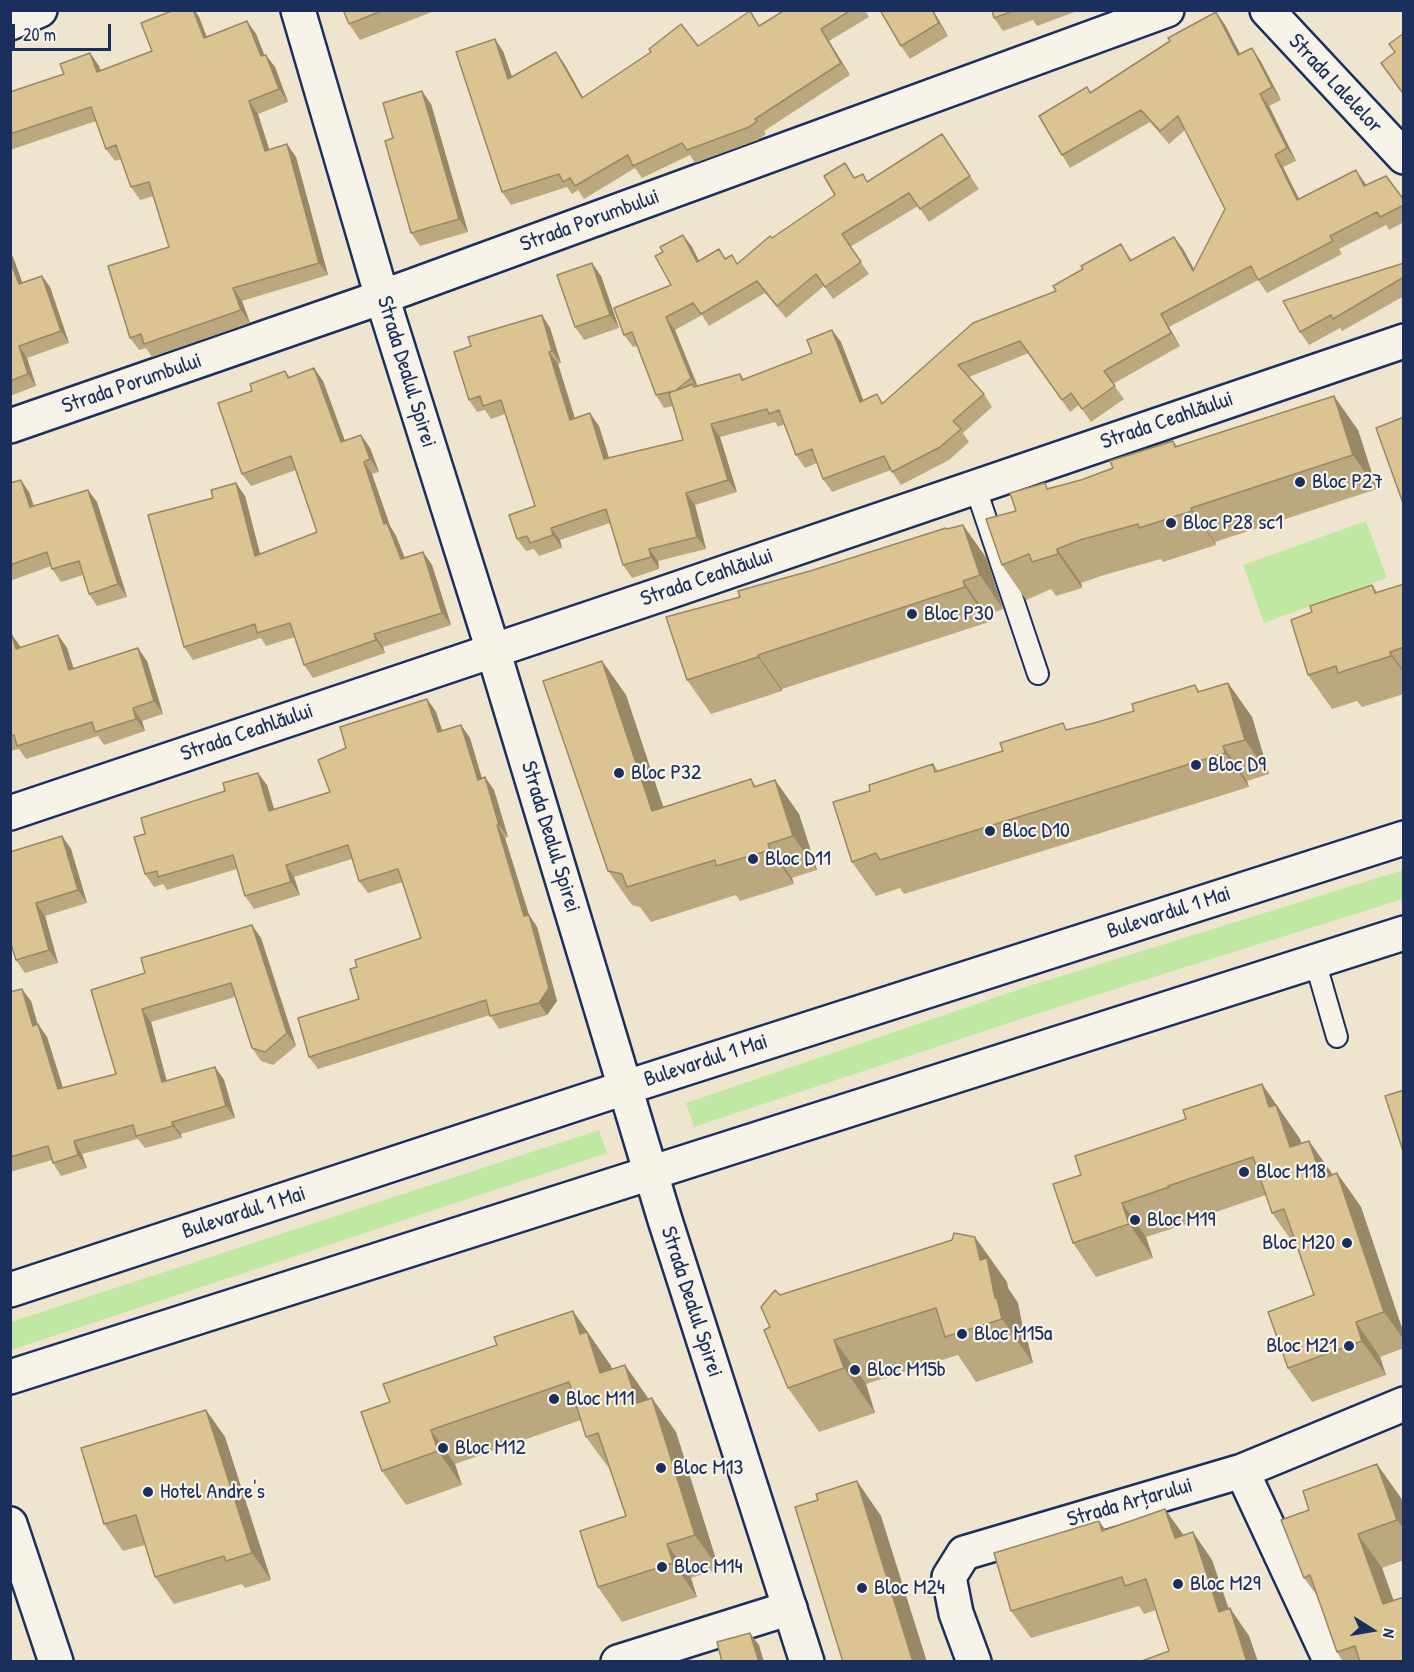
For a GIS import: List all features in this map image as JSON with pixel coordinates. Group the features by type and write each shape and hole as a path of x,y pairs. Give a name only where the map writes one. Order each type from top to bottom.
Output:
{"street":[{"path":"10,23 40,10"},
{"name":"Strada Dealul Spirei","path":"298,10 382,297 493,650 609,1030 624,1088 807,1662"},
{"name":"Strada Porumbului","path":"10,426 382,297 1167,10"},
{"name":"Strada Lalelelor","path":"1267,10 1404,157"},
{"name":"Strada Ceahlăului","path":"10,813 1404,341"},
{"name":"Bulevardul 1 Mai","path":"10,1290 624,1088 1404,838"},
{"path":"10,1377 1404,933"},
{"name":"Strada Arțarului","path":"974,1662 956,1613 949,1577 964,1552 1242,1471 1404,1404"},
{"path":"1242,1471 1331,1662"},
{"path":"10,1524 56,1662"},
{"path":"618,1662 790,1608"}],"lane":[{"path":"975,486 1038,674"},
{"path":"1315,961 1336,1037"}],"green space":[{"path":"1366,521 1387,578 1264,623 1243,565"},
{"path":"1403,870 1403,899 1039,1013 694,1127 686,1103 1029,986"},
{"path":"599,1130 607,1153 11,1350 11,1322"}],"building":[{"path":"174,10 193,10 204,38 247,21 261,56 266,55 279,89 249,101 265,151 287,144 319,263 233,288 241,310 144,344 141,334 130,338 108,266 169,247 149,182 131,187 116,145 106,149 91,107 10,134 10,92 64,74 60,64 90,53 97,72 152,51 141,23"},
{"path":"343,10 384,10 349,24"},
{"path":"785,10 851,10 821,29 841,63 755,119 757,121 749,127 687,150 682,143 633,166 628,155 575,186 570,178 563,182 559,174 502,192 456,52 495,39 508,79 556,52 582,98 651,52 649,49 681,24 698,46 750,11 759,26"},
{"path":"880,10 932,10 939,23 901,46"},
{"path":"992,10 1016,10 994,18"},
{"path":"1216,12 1238,55 1252,48 1272,87 1260,94 1287,148 1275,155 1297,200 1356,170 1364,186 1386,176 1404,200 1404,205 1380,217 1377,212 1330,236 1333,241 1258,280 1251,266 1161,314 1171,333 1104,371 1115,386 1082,409 1071,393 1062,400 1020,341 958,365 984,394 953,421 961,429 940,447 892,472 884,456 823,479 812,449 796,455 779,410 769,414 767,409 711,424 728,480 686,493 697,537 649,549 651,557 623,565 606,509 551,528 553,535 530,543 527,536 517,539 509,515 535,506 501,400 483,406 480,396 469,400 454,352 471,346 468,337 542,315 552,351 549,352 570,420 590,413 604,459 683,440 669,393 674,391 656,395 632,332 624,335 614,308 671,285 655,256 663,252 660,247 683,235 697,262 719,249 725,259 732,255 737,264 770,236 772,238 835,195 824,176 845,163 854,178 863,174 867,182 942,134 970,176 920,209 909,193 842,234 861,262 825,287 816,274 777,306 757,281 701,314 693,303 666,317 691,378 675,391 693,384 694,387 740,374 742,380 812,353 807,340 832,330 860,402 877,394 882,404 973,323 1056,291 1053,286 1083,269 1081,266 1121,244 1130,261 1174,237 1193,271 1225,209 1178,116 1160,131 1141,110 1062,155 1039,116 1087,87 1090,93 1170,41 1168,38"},
{"path":"1404,33 1404,91 1402,92 1381,63 1395,52 1389,44"},
{"path":"422,91 459,219 411,233 385,141 393,138 383,103"},
{"path":"10,260 19,284 42,276 61,331 19,346 28,374 10,381"},
{"path":"592,263 610,315 575,327 557,275"},
{"path":"1404,263 1404,277 1333,319 1331,315 1300,332 1283,301"},
{"path":"314,368 341,442 361,435 370,459 364,462 384,524 387,523 401,559 423,552 442,613 374,634 376,640 304,665 290,623 257,633 255,624 184,647 148,515 213,498 211,490 236,483 255,556 317,532 291,456 242,474 218,403 252,391 250,384 285,371 288,378"},
{"path":"1334,396 1353,455 1191,508 1192,511 1139,528 1138,524 1080,540 1057,549 1058,554 1032,562 1029,554 1002,565 986,519 1016,511 1010,493 1045,483 1047,489 1081,480 1113,468 1110,461 1173,441 1175,447"},
{"path":"1404,417 1404,506 1376,428"},
{"path":"21,480 30,507 88,490 118,584 89,594 79,561 52,569 47,552 10,565 10,483"},
{"path":"963,525 980,575 963,581 965,587 687,680 666,617 740,597 738,591 946,528"},
{"path":"1404,584 1404,647 1390,652 1391,656 1338,673 1336,666 1308,675 1291,620 1312,612 1310,606 1372,585 1375,593"},
{"path":"10,635 12,635 16,649 58,635 69,670 138,648 154,701 133,708 136,719 95,732 92,722 17,746 14,735 10,736"},
{"path":"602,661 652,811 751,779 754,787 775,780 793,836 768,844 770,850 716,866 715,860 627,887 622,874 608,871 543,681"},
{"path":"1228,683 1245,740 1223,746 1225,753 880,860 876,853 852,862 833,802 870,791 869,785 933,764 935,772 1003,751 1000,743 1063,723 1066,730 1134,711 1132,704 1195,685 1198,692"},
{"path":"427,699 438,732 461,725 478,780 485,777 524,916 529,915 549,988 539,1003 490,1016 486,1000 309,1057 298,1018 359,999 350,969 357,967 355,960 421,938 398,869 359,881 348,845 286,865 291,882 245,896 233,855 158,877 157,871 145,874 134,837 145,834 141,818 225,791 223,783 258,773 269,811 330,792 318,760 346,748 340,727"},
{"path":"62,836 78,890 36,903 49,950 16,960 10,941 10,852"},
{"path":"252,925 287,1033 265,1052 252,1048 231,983 142,1009 162,1082 215,1067 226,1106 172,1122 173,1126 136,1136 133,1125 74,1141 78,1155 53,1163 48,1146 10,1157 10,992 22,989 33,1026 38,1024 58,1089 116,1074 91,990 145,973 141,958"},
{"path":"1262,1084 1269,1107 1276,1105 1290,1147 1309,1141 1322,1179 1337,1173 1384,1312 1356,1322 1362,1341 1288,1368 1268,1312 1314,1295 1284,1209 1272,1213 1253,1157 1122,1203 1129,1224 1073,1243 1053,1184 1081,1175 1075,1156 1186,1119 1183,1110"},
{"path":"1404,1090 1404,1154 1385,1096"},
{"path":"954,1233 975,1237 980,1260 987,1258 1002,1319 945,1337 936,1308 834,1340 844,1368 788,1388 764,1330 770,1327 761,1307 775,1290 780,1295 952,1240"},
{"path":"573,1311 580,1334 587,1332 600,1373 625,1365 637,1403 652,1398 695,1535 667,1544 673,1563 598,1587 580,1531 626,1516 598,1433 586,1437 569,1382 431,1430 438,1451 382,1471 361,1412 390,1402 383,1384 497,1345 494,1337"},
{"path":"206,1410 252,1553 226,1561 224,1556 155,1577 136,1515 104,1524 81,1448"},
{"path":"1377,1464 1397,1520 1358,1534 1383,1604 1404,1597 1403,1662 1360,1662 1355,1646 1337,1652 1310,1575 1304,1578 1281,1520 1309,1510 1303,1491"},
{"path":"857,1481 913,1662 843,1662 795,1507 818,1500 816,1494"},
{"path":"1165,1509 1175,1538 1193,1532 1219,1612 1230,1608 1247,1662 1139,1662 1169,1651 1146,1579 1125,1586 1122,1577 1011,1611 994,1553 1099,1521 1102,1531"},
{"path":"750,1633 759,1662 722,1662 717,1642"}],"place":[{"name":"Bloc P27","path":"1300,482"},
{"name":"Bloc P28 sc1","path":"1171,523"},
{"name":"Bloc P30","path":"912,614"},
{"name":"Bloc D9","path":"1196,765"},
{"name":"Bloc P32","path":"619,773"},
{"name":"Bloc D10","path":"990,831"},
{"name":"Bloc D11","path":"753,859"},
{"name":"Bloc M18","path":"1244,1172"},
{"name":"Bloc M19","path":"1135,1220"},
{"name":"Bloc M20","path":"1347,1243"},
{"name":"Bloc M15a","path":"962,1334"},
{"name":"Bloc M21","path":"1349,1346"},
{"name":"Bloc M15b","path":"855,1370"},
{"name":"Bloc M11","path":"554,1399"},
{"name":"Bloc M12","path":"443,1448"},
{"name":"Bloc M13","path":"661,1468"},
{"name":"Hotel Andre's","path":"148,1492"},
{"name":"Bloc M14","path":"662,1567"},
{"name":"Bloc M29","path":"1178,1584"},
{"name":"Bloc M24","path":"862,1588"}]}
